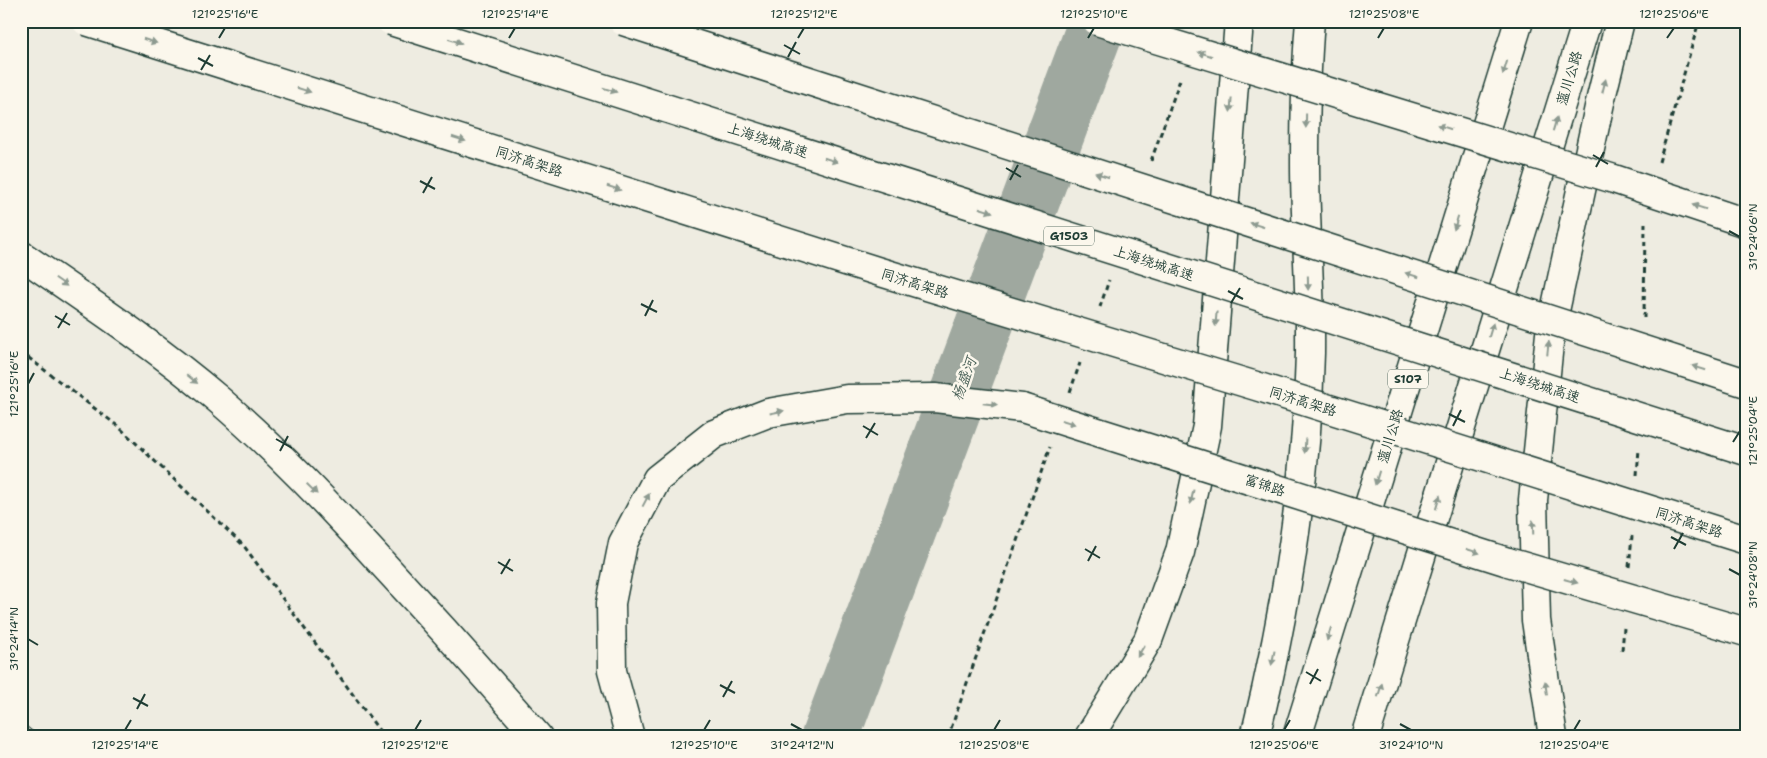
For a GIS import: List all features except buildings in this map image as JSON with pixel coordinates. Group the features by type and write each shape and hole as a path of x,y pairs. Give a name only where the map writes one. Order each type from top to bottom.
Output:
{"main road":[{"name":"同济高架路","path":"86,21 886,274 1256,386 1746,540"},
{"name":"上海绕城高速","path":"392,21 1746,451"},
{"path":"623,21 1746,383"},
{"path":"1097,21 1614,179 1746,222"},
{"path":"1089,737 1148,640 1180,552 1206,426 1239,21"},
{"path":"1255,737 1286,596 1303,478 1310,353 1305,165 1306,72 1310,21"},
{"name":"蕰川公路","path":"1297,737 1519,21"},
{"name":"蕰川公路","path":"1365,737 1586,21"},
{"path":"1552,737 1536,620 1533,500 1550,334 1620,21"},
{"path":"21,255 143,340 219,400 283,460 338,516 468,656 538,737"},
{"name":"富锦路","path":"630,737 612,671 611,603 623,543 657,479 714,434 768,413 847,399 935,398 1022,408 1508,562 1746,632"},
{"path":"468,656 518,737"}],"path":[{"path":"1151,162 1184,68"},
{"path":"1098,313 1111,276"},
{"path":"21,352 119,427 244,546 384,737"},
{"path":"1068,398 1081,360"},
{"path":"948,737 1051,445"}],"waterway":[{"name":"杨盛河","path":"830,737 1098,21"}]}
